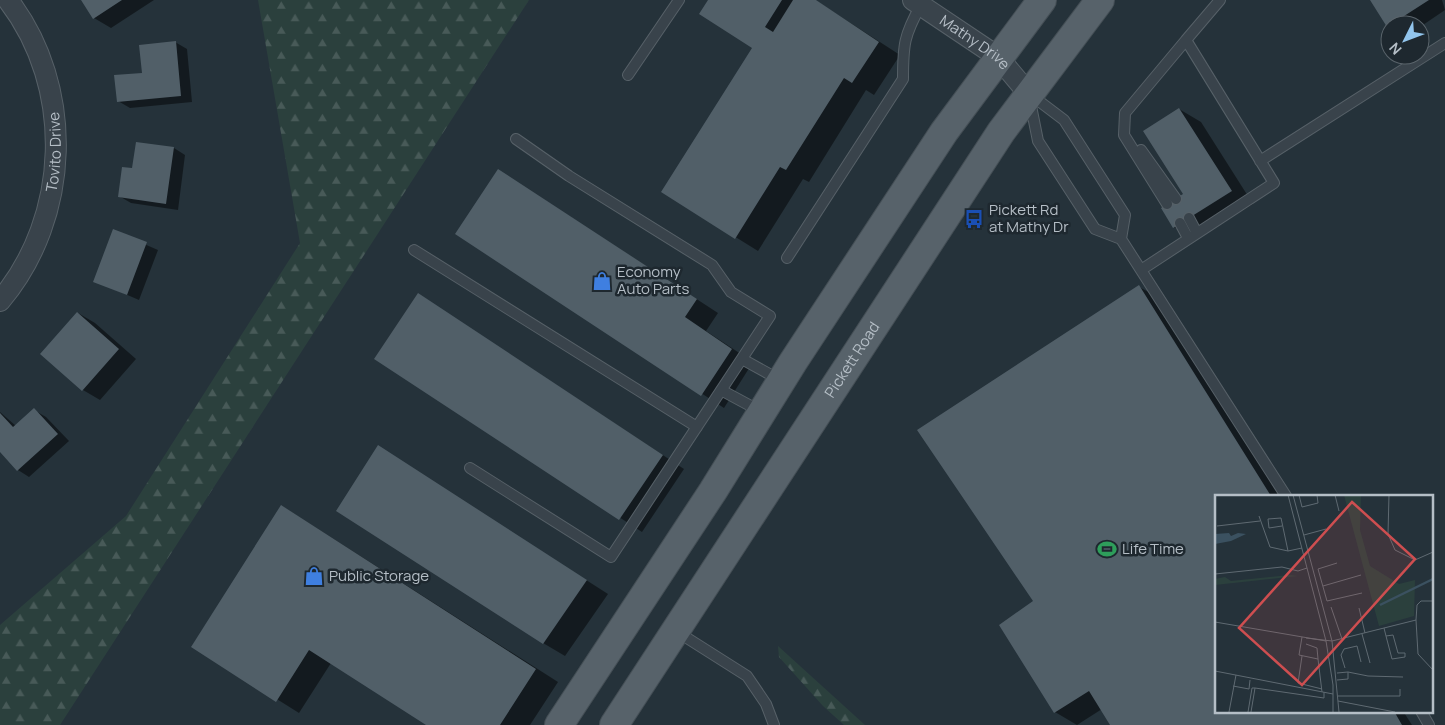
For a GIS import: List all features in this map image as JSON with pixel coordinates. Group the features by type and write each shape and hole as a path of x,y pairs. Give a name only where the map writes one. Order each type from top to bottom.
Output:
{"main road":[{"path":"559,725 713,491 781,380 944,132 1042,0"},
{"name":"Pickett Road","path":"614,725 915,262 1028,93 1100,0"}],"street":[{"name":"Tovito Drive","path":"0,301 23,268 35,245 48,208 57,151 52,101 36,50 21,18 8,0"},
{"name":"Mathy Drive","path":"917,3 998,57 1028,93"}],"lane":[{"path":"628,75 679,0"},
{"path":"1172,202 1124,135 1125,113 1220,0"},
{"path":"787,258 904,79 903,47 917,3"},
{"path":"1141,270 1274,183 1186,40"},
{"path":"1260,161 1445,42"},
{"path":"1028,93 1064,120 1120,207 1124,215 1120,239"},
{"path":"1028,93 1038,141 1096,229 1120,239 1285,495"},
{"path":"470,468 611,557 770,316 731,292 712,265 569,176 516,139"},
{"path":"1185,221 1192,235"},
{"path":"414,250 697,428"},
{"path":"742,359 781,380"},
{"path":"721,390 761,412"},
{"path":"676,631 747,676 766,704 774,725"},
{"path":"1421,712 1430,725"}],"green space":[{"path":"258,0 529,0 60,725 0,725 0,625 126,516 300,243"},
{"path":"778,646 865,725 844,725 823,706 779,657"}],"building":[{"path":"81,0 122,0 93,19"},
{"path":"708,0 782,0 765,27 773,32 793,0 816,0 879,42 852,83 844,78 786,170 780,167 735,239 661,192 752,48 699,14"},
{"path":"1370,0 1429,0 1406,15 1380,16"},
{"path":"176,41 181,96 117,102 114,75 142,73 139,45"},
{"path":"1179,108 1232,191 1173,228 1161,208 1183,194 1143,131"},
{"path":"136,142 174,147 166,204 118,197 122,167 132,168"},
{"path":"498,169 697,299 685,317 732,349 701,396 455,234"},
{"path":"113,229 147,242 127,295 93,282"},
{"name":"Life Time","path":"1139,285 1270,495 1215,495 1215,712 1395,712 1402,725 1110,725 1089,691 1054,713 999,625 1033,601 917,430"},
{"path":"418,293 663,455 619,520 374,359"},
{"path":"77,312 119,349 82,391 40,354"},
{"path":"34,408 58,434 17,471 0,452 0,413 13,427"},
{"path":"378,445 587,580 543,644 336,511"},
{"name":"Public Storage","path":"281,505 536,669 500,725 426,725 309,650 276,702 191,647"}],"place":[{"name":"Pickett Rd at Mathy Dr","path":"974,219"},
{"name":"Economy Auto Parts","path":"602,281"},
{"name":"Life Time","path":"1107,549"},
{"name":"Public Storage","path":"314,576"}]}
